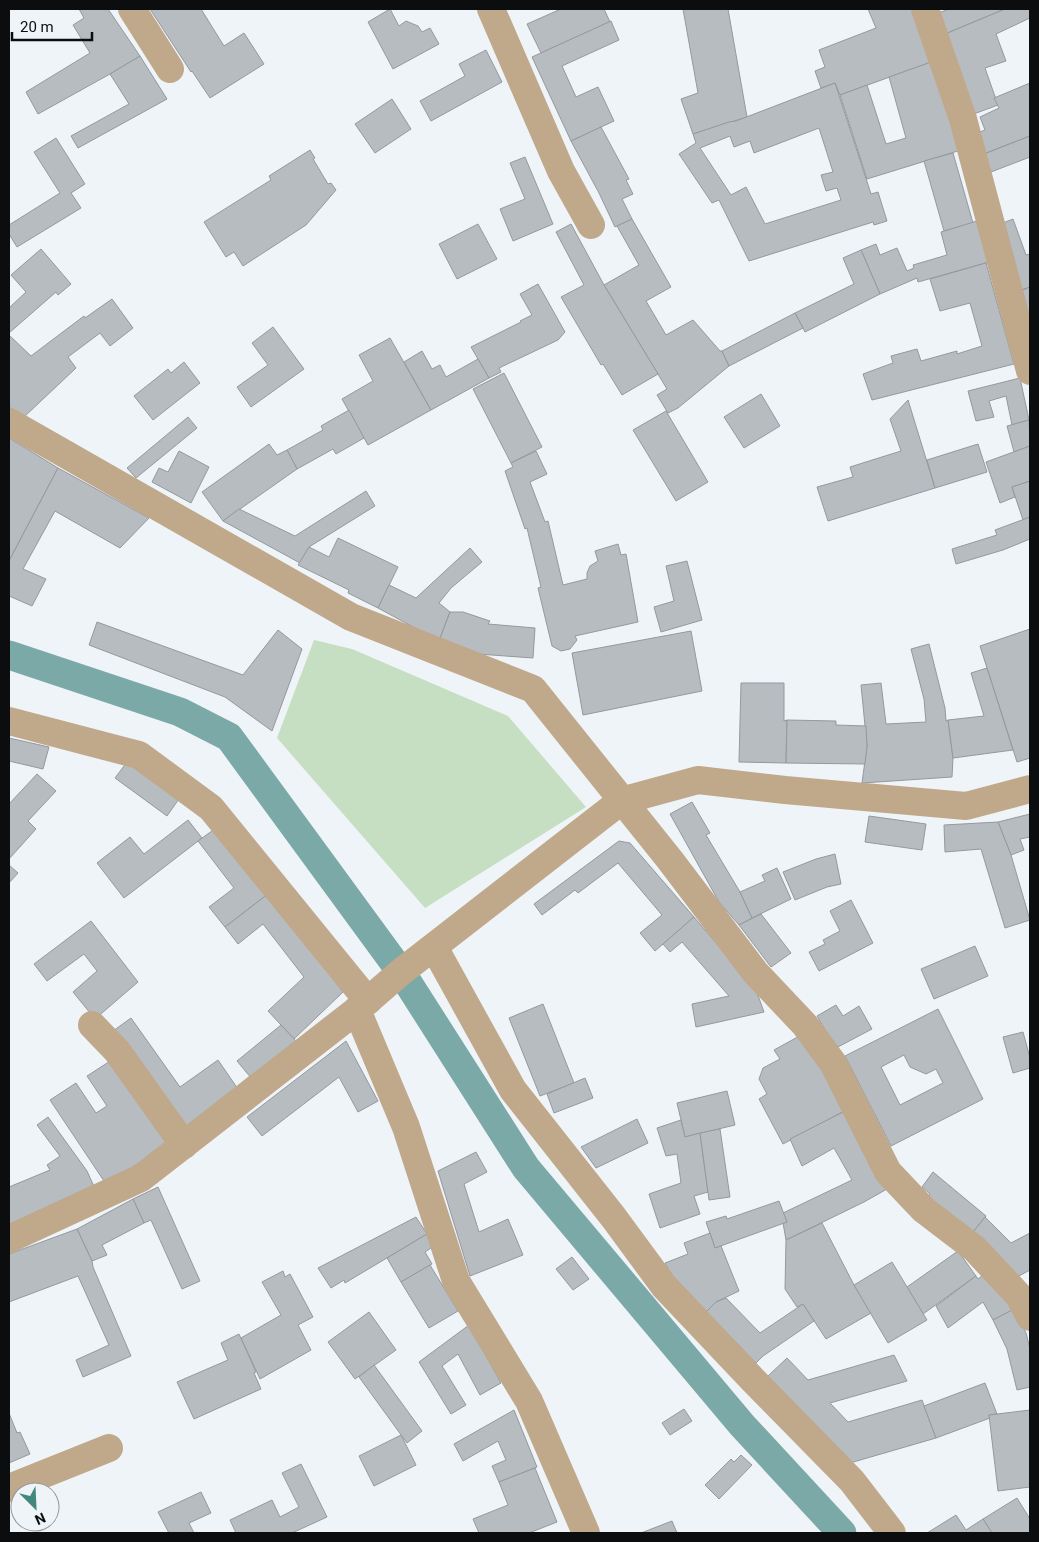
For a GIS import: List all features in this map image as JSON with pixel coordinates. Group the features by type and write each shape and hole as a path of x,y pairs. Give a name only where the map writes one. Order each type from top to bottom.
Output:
{"street":[{"path":"132,9 170,69"},
{"path":"491,9 561,172 591,225"},
{"path":"926,9 963,119 1030,371"},
{"path":"9,422 351,617 533,690 670,860 755,972 806,1024 833,1063 888,1172 924,1210 1020,1283 1019,1296 1030,1317"},
{"path":"9,721 139,755 211,808 363,1005 406,1127 456,1281 529,1401 586,1533"},
{"path":"9,1239 140,1178 621,801 698,780 785,790 966,806 1030,789"},
{"path":"434,947 513,1090 614,1218 664,1286 852,1481 892,1533"},
{"path":"92,1025 117,1051 184,1144"},
{"path":"9,1488 109,1448"}],"green space":[{"path":"314,640 352,649 508,716 586,807 425,908 277,738"}],"building":[{"path":"79,9 108,9 140,56 38,114 26,92 90,53 73,25 84,18"},
{"path":"150,9 201,9 224,46 244,33 264,64 210,98"},
{"path":"390,9 399,26 406,21 418,26 422,32 430,28 439,44 393,69 368,22"},
{"path":"561,9 604,9 610,22 541,53 527,24"},
{"path":"683,9 728,9 747,117 693,134 681,99 698,93"},
{"path":"868,9 914,9 934,61 840,95 835,83 821,88 815,71 825,67 819,50 876,28"},
{"path":"949,9 1005,9 945,34 936,14"},
{"path":"1005,9 1030,9 1030,18 996,34 1006,61 985,68 998,105 971,115 945,34"},
{"path":"611,21 619,40 562,66 576,97 598,87 614,121 571,141 532,57"},
{"path":"486,50 502,82 431,121 420,101 465,76 459,64"},
{"path":"140,56 167,99 78,148 71,136 129,104 110,74"},
{"path":"934,61 961,150 867,179 840,95 867,85 886,144 906,138 889,77"},
{"path":"835,83 871,194 878,192 887,221 874,225 873,222 749,261 719,200 712,203 679,154 696,143 693,134 736,121","holes":["819,128 833,172 821,175 826,191 837,188 841,200 765,224 746,187 731,195 700,148 730,136 734,147 750,141 754,153"]},
{"path":"1030,83 1030,136 981,155 975,134 985,130 980,117 999,108 994,98"},
{"path":"392,99 411,129 375,153 355,124"},
{"path":"601,127 629,179 626,180 633,194 622,199 632,219 615,227 571,141"},
{"path":"1030,136 1030,157 991,172 984,154"},
{"path":"56,138 85,184 71,193 81,208 17,247 9,234 9,225 60,193 34,152"},
{"path":"310,150 315,158 313,159 328,184 331,183 336,190 306,225 243,266 234,252 226,257 204,222 271,180 269,176"},
{"path":"953,153 973,223 944,231 924,161"},
{"path":"525,157 553,224 513,241 500,209 525,199 510,163"},
{"path":"632,219 671,287 646,301 666,335 693,320 722,351 729,366 678,408 668,413 657,395 667,389 604,285 639,265 617,226"},
{"path":"1013,219 1026,255 1030,254 1030,287 1021,290 998,225"},
{"path":"977,221 989,262 918,282 917,278 880,294 861,250 876,244 880,255 897,248 907,271 914,268 913,265 947,255 941,232"},
{"path":"478,224 497,259 457,279 439,244"},
{"path":"571,224 604,285 658,374 622,395 603,364 601,365 561,297 584,285 556,232"},
{"path":"41,249 71,284 58,295 56,292 9,333 9,308 26,292 11,275"},
{"path":"861,250 880,294 805,332 795,313 854,284 843,258"},
{"path":"986,263 1014,364 872,400 863,374 893,363 891,356 917,349 921,361 957,351 957,354 982,346 970,303 940,311 930,279"},
{"path":"538,284 565,332 558,340 499,368 501,372 489,378 471,347 532,315 520,294"},
{"path":"1030,287 1030,310 1025,312 1018,292"},
{"path":"112,299 133,328 110,346 100,333 68,357 76,368 24,417 9,407 9,335 31,356 84,316 85,318"},
{"path":"795,313 803,328 729,366 722,351"},
{"path":"273,327 304,369 251,407 237,387 268,365 252,343"},
{"path":"390,338 431,410 368,445 342,399 373,381 359,355"},
{"path":"422,351 432,369 440,365 446,377 478,359 489,378 431,410 404,362"},
{"path":"184,362 200,383 153,420 134,396 168,369 171,373"},
{"path":"504,373 542,447 511,463 473,389"},
{"path":"1020,378 1029,420 1012,425 1006,396 989,401 994,417 976,421 968,391"},
{"path":"761,394 780,426 744,448 724,417"},
{"path":"908,400 935,488 828,521 817,487 853,477 850,467 901,451 890,419"},
{"path":"349,410 364,438 336,454 333,449 297,469 287,450 323,430 321,426"},
{"path":"666,411 708,482 676,501 633,430"},
{"path":"188,417 197,428 136,478 127,468"},
{"path":"1029,420 1030,446 1014,452 1007,426"},
{"path":"9,438 58,468 9,561"},
{"path":"269,444 277,455 287,450 297,469 223,521 202,492"},
{"path":"978,444 987,472 935,488 927,460"},
{"path":"1030,446 1030,481 1012,487 1015,497 1000,503 986,462"},
{"path":"179,451 209,467 191,503 152,482 159,468 168,472"},
{"path":"536,451 547,474 530,482 545,522 548,521 563,585 587,579 590,566 598,561 595,551 618,544 621,555 626,554 638,622 575,636 577,640 570,649 561,651 552,646 538,588 541,587 527,528 525,529 505,471 513,467 511,463"},
{"path":"58,468 149,518 120,548 55,511 23,569 46,579 32,606 9,596 9,561"},
{"path":"1030,481 1030,517 1023,520 1012,487"},
{"path":"366,491 375,506 309,547 300,563 223,521 239,509 295,536"},
{"path":"1030,517 1030,539 1003,550 956,564 952,549 997,535 995,530"},
{"path":"338,538 398,567 378,608 348,593 349,590 298,565 309,547 329,557"},
{"path":"470,548 482,562 451,588 439,603 450,612 439,641 378,608 389,585 416,598"},
{"path":"687,561 702,620 661,632 654,607 674,601 666,566"},
{"path":"450,612 463,612 490,621 488,624 535,628 533,658 478,654 439,641"},
{"path":"97,622 243,675 278,630 302,649 272,731 225,697 89,645"},
{"path":"1030,629 1030,758 1017,762 980,646"},
{"path":"691,631 702,691 583,715 572,653"},
{"path":"929,644 945,708 946,721 948,720 953,758 952,777 862,783 867,746 861,685 881,683 886,724 926,722 924,699 911,649"},
{"path":"987,668 1013,750 953,758 948,720 984,716 971,673"},
{"path":"741,683 784,683 784,721 787,720 786,763 739,762"},
{"path":"787,720 836,721 836,725 866,726 867,746 865,764 786,763"},
{"path":"9,738 49,747 43,769 9,761"},
{"path":"130,758 181,796 167,816 115,778"},
{"path":"37,774 56,791 28,821 36,829 9,859 9,804"},
{"path":"692,802 710,833 706,835 740,892 752,918 739,925 719,902 670,814"},
{"path":"1030,814 1030,837 1020,839 1024,850 1011,855 998,822"},
{"path":"869,816 926,824 922,850 865,842"},
{"path":"188,820 202,838 124,898 97,863 130,837 144,854"},
{"path":"998,822 1011,855 1030,920 1005,928 981,849 945,852 944,825"},
{"path":"216,828 268,894 225,927 209,907 234,888 198,841"},
{"path":"619,841 630,843 694,917 655,951 640,933 662,915 618,863 578,893 575,890 542,915 534,904"},
{"path":"835,854 841,884 827,887 795,900 783,872"},
{"path":"9,865 18,873 9,883"},
{"path":"777,868 791,899 752,918 740,892 765,881 762,875"},
{"path":"268,894 343,992 294,1039 268,1011 304,977 263,924 238,944 225,927"},
{"path":"851,900 873,943 819,971 809,952 825,944 823,940 840,931 830,911"},
{"path":"761,914 791,953 771,967 739,925"},
{"path":"694,917 756,990 764,1012 696,1027 692,1004 729,996 682,942 670,952 663,944"},
{"path":"91,921 138,982 95,1019 73,992 97,971 84,954 47,981 34,964"},
{"path":"975,946 988,976 934,999 921,969"},
{"path":"543,1004 574,1083 540,1096 509,1018"},
{"path":"836,1005 843,1016 859,1006 872,1029 836,1048 817,1016"},
{"path":"938,1009 983,1099 891,1146 845,1056","holes":["904,1055 910,1067 926,1074 936,1069 943,1083 900,1105 881,1067"]},
{"path":"131,1018 180,1087 218,1060 240,1092 184,1132 113,1031"},
{"path":"281,1025 297,1042 252,1079 237,1061"},
{"path":"1023,1032 1030,1058 1030,1068 1013,1073 1003,1037"},
{"path":"803,1034 846,1110 783,1144 759,1099 767,1094 759,1079 763,1068 780,1059 774,1050"},
{"path":"346,1041 378,1101 358,1112 339,1077 262,1136 247,1117"},
{"path":"118,1056 173,1141 106,1184 50,1100 76,1083 96,1113 107,1106 87,1076"},
{"path":"585,1078 593,1098 554,1113 547,1094"},
{"path":"727,1091 735,1125 685,1137 677,1103"},
{"path":"843,1112 887,1189 786,1240 783,1223 787,1222 783,1213 852,1180 834,1148 802,1166 790,1139"},
{"path":"48,1117 87,1171 96,1191 9,1227 9,1187 50,1170 47,1165 60,1156 37,1125"},
{"path":"637,1119 648,1143 596,1168 581,1147"},
{"path":"681,1120 685,1137 700,1133 708,1192 694,1196 700,1214 660,1228 649,1194 681,1183 677,1154 666,1156 657,1128"},
{"path":"720,1129 730,1197 709,1200 700,1133"},
{"path":"476,1152 487,1172 464,1184 479,1232 508,1219 523,1255 470,1276 438,1171"},
{"path":"933,1172 986,1216 973,1232 927,1198 930,1194 922,1187"},
{"path":"158,1187 200,1281 182,1289 151,1220 144,1223 133,1199"},
{"path":"133,1199 144,1223 102,1245 107,1255 92,1261 77,1229"},
{"path":"779,1201 787,1222 715,1248 706,1222 726,1216 727,1219"},
{"path":"416,1217 427,1234 345,1283 344,1280 331,1288 318,1268"},
{"path":"985,1217 1011,1243 1030,1233 1030,1270 1017,1277 973,1232"},
{"path":"822,1223 854,1285 871,1313 826,1339 803,1304 797,1307 785,1289 786,1240"},
{"path":"77,1229 131,1356 83,1377 76,1360 109,1345 78,1276 9,1302 9,1254"},
{"path":"710,1233 715,1248 721,1246 739,1291 716,1302 706,1312 672,1276 665,1263 688,1254 684,1243"},
{"path":"427,1234 434,1246 425,1252 432,1264 401,1282 387,1258"},
{"path":"958,1251 976,1276 923,1314 907,1287"},
{"path":"572,1257 589,1279 573,1290 556,1269"},
{"path":"892,1262 927,1320 888,1343 854,1285"},
{"path":"430,1265 458,1311 429,1328 401,1282"},
{"path":"283,1271 285,1277 290,1274 313,1317 298,1325 311,1350 260,1379 241,1338 281,1315 262,1282"},
{"path":"987,1272 1015,1309 993,1320 983,1302 948,1328 936,1306 976,1276 978,1279"},
{"path":"726,1298 760,1333 803,1304 814,1321 763,1356 756,1363 706,1312 716,1302"},
{"path":"1014,1309 1026,1333 1030,1349 1030,1387 1017,1390 1007,1349 993,1320"},
{"path":"369,1312 396,1350 355,1379 328,1342"},
{"path":"469,1325 501,1383 480,1395 458,1354 442,1366 466,1405 451,1414 419,1362"},
{"path":"239,1334 256,1372 254,1373 261,1389 194,1419 177,1382 228,1360 221,1343"},
{"path":"894,1355 907,1381 830,1403 848,1422 922,1400 936,1438 850,1463 768,1376 787,1358 808,1380"},
{"path":"374,1365 422,1431 407,1443 359,1377"},
{"path":"985,1383 997,1414 989,1415 990,1418 936,1438 924,1406"},
{"path":"684,1409 692,1421 670,1435 662,1423"},
{"path":"514,1410 537,1467 499,1482 492,1466 506,1460 498,1441 463,1461 454,1444"},
{"path":"1030,1410 1030,1487 998,1491 989,1415"},
{"path":"9,1413 17,1433 20,1432 30,1454 9,1463"},
{"path":"401,1435 416,1465 374,1486 359,1456"},
{"path":"741,1455 752,1465 719,1499 705,1485 731,1459 734,1462"},
{"path":"301,1464 327,1517 292,1533 236,1533 230,1520 272,1500 280,1517 299,1507 282,1473"},
{"path":"535,1468 557,1522 529,1533 479,1533 473,1519 508,1505 499,1482"},
{"path":"201,1492 211,1513 189,1523 194,1533 169,1533 158,1512"},
{"path":"1017,1498 1030,1519 1030,1533 992,1533 983,1519"},
{"path":"956,1515 966,1530 983,1519 992,1533 927,1533"},
{"path":"672,1521 677,1533 641,1533"}],"waterway":[{"path":"9,655 180,712 229,737 401,972 526,1168 742,1425 842,1533"}]}
